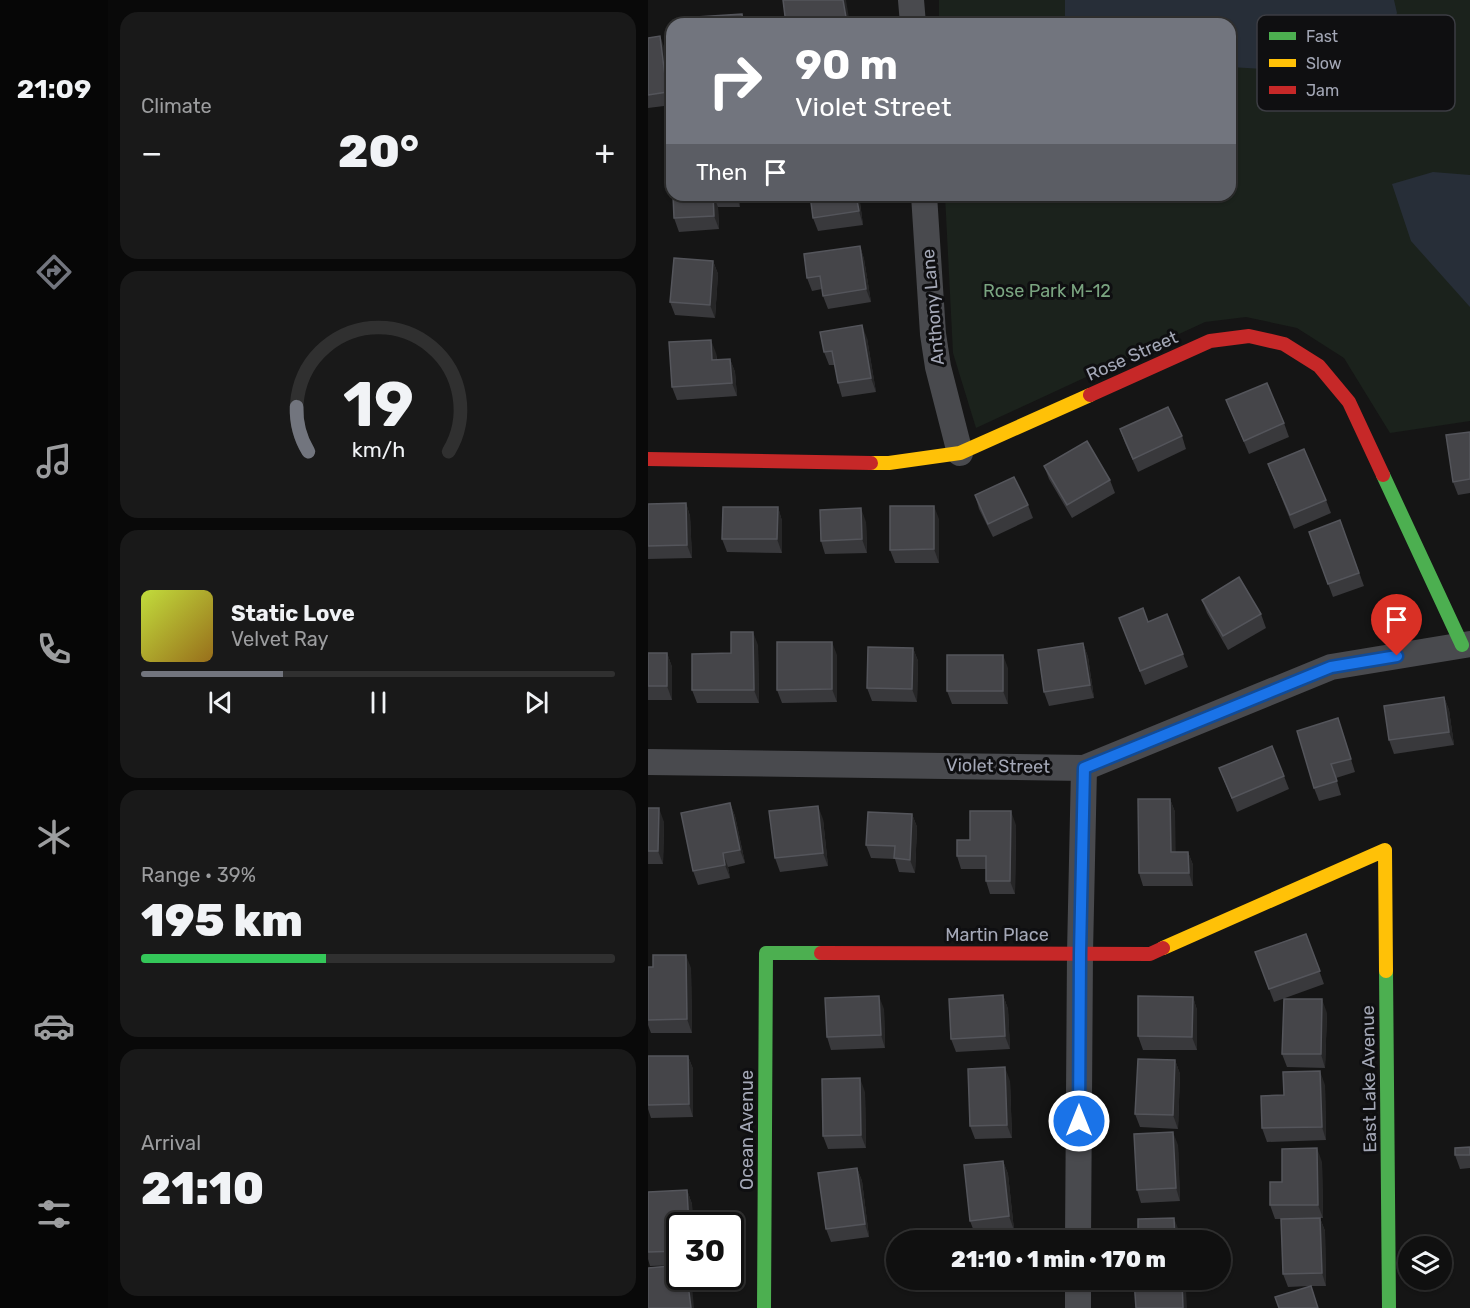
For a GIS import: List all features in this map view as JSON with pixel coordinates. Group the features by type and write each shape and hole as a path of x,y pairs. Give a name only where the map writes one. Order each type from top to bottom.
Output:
{"street":[{"path":"911,0 912,18"},
{"name":"Anthony Lane","path":"924,201 933,334 938,367 960,453"},
{"name":"Rose Street","path":"648,459 889,463 960,453 1210,341 1249,336 1284,344 1319,366 1349,402 1466,644"},
{"name":"Violet Street","path":"648,762 1084,768 1331,667 1466,644"},
{"path":"1078,1230 1084,768"},
{"name":"Martin Place","path":"766,953 1150,954 1385,850"},
{"name":"East Lake Avenue","path":"1385,850 1389,1308"},
{"name":"Ocean Avenue","path":"764,1308 766,953"},
{"path":"1078,1290 1078,1308"}],"green space":[{"name":"Rose Park M-12","path":"939,0 1470,0 1470,421 1390,433 1344,358 1297,328 1246,317 1205,322 976,428 953,353 945,201 1236,201 1236,18 939,18"}],"shaded area":[{"path":"1065,0 1394,0 1397,13 1396,15 1257,15 1257,69 1236,67 1236,18 1065,18"},
{"path":"1433,172 1470,175 1470,307 1411,241 1392,184"}],"building":[{"path":"783,0 843,0 846,18 785,18"},
{"path":"742,14 742,18 681,18"},
{"path":"660,36 666,92 648,95 648,38"},
{"path":"673,201 713,201 714,216 674,218"},
{"path":"811,201 857,201 859,211 813,218"},
{"path":"860,246 866,289 823,296 820,276 807,278 804,254"},
{"path":"674,258 713,261 710,305 670,302"},
{"path":"862,325 871,378 838,383 832,351 824,352 820,332"},
{"path":"711,340 712,360 730,359 732,383 672,387 669,342"},
{"path":"1267,383 1284,423 1244,441 1226,400"},
{"path":"1168,407 1182,436 1133,459 1120,429"},
{"path":"1470,432 1470,479 1453,482 1446,435"},
{"path":"1087,441 1110,480 1067,505 1044,466"},
{"path":"1304,449 1326,500 1290,515 1268,464"},
{"path":"1014,477 1028,505 988,524 975,495"},
{"path":"686,503 687,545 648,546 648,504"},
{"path":"890,506 934,506 934,549 890,550"},
{"path":"723,507 778,507 777,539 722,539"},
{"path":"861,508 862,539 821,541 820,510"},
{"path":"1340,520 1359,573 1328,584 1309,532"},
{"path":"1239,577 1261,614 1223,636 1202,600"},
{"path":"1143,608 1148,622 1167,614 1183,654 1140,671 1119,618"},
{"path":"731,632 753,632 754,690 692,690 692,654 731,653"},
{"path":"777,642 832,642 832,689 777,690"},
{"path":"1083,643 1090,685 1044,692 1038,650"},
{"path":"868,647 913,648 912,689 867,688"},
{"path":"648,653 667,653 667,686 648,686"},
{"path":"947,655 1003,655 1003,691 947,691"},
{"path":"1444,697 1449,732 1389,740 1384,706"},
{"path":"1338,718 1351,759 1331,764 1337,781 1314,788 1297,731"},
{"path":"1272,746 1284,776 1232,798 1219,768"},
{"path":"1138,799 1170,799 1171,852 1188,852 1189,873 1139,873"},
{"path":"730,803 740,850 723,853 725,865 693,871 681,813"},
{"path":"818,806 823,853 775,858 769,811"},
{"path":"648,808 659,808 658,851 648,851"},
{"path":"970,811 1011,811 1010,881 986,881 986,856 957,856 957,840 970,840"},
{"path":"868,812 912,814 910,860 894,858 895,846 866,845"},
{"path":"1306,934 1320,971 1269,989 1255,952"},
{"path":"653,955 686,955 687,1019 648,1020 648,967 653,967"},
{"path":"1003,995 1005,1036 951,1039 949,999"},
{"path":"879,996 881,1035 827,1037 825,998"},
{"path":"1138,996 1193,997 1192,1037 1138,1036"},
{"path":"1284,999 1322,999 1321,1054 1282,1054"},
{"path":"648,1056 688,1056 689,1104 648,1105"},
{"path":"1138,1059 1175,1060 1173,1115 1135,1114"},
{"path":"1005,1067 1007,1125 970,1126 968,1069"},
{"path":"1320,1071 1322,1127 1262,1128 1261,1096 1284,1095 1283,1072"},
{"path":"860,1078 861,1135 823,1136 822,1079"},
{"path":"1173,1132 1176,1188 1137,1190 1134,1134"},
{"path":"1470,1147 1470,1155 1455,1155 1455,1148"},
{"path":"1317,1148 1318,1205 1270,1205 1270,1182 1282,1182 1282,1149"},
{"path":"1003,1161 1009,1216 970,1221 964,1165"},
{"path":"857,1168 865,1224 826,1229 818,1173"},
{"path":"687,1190 688,1212 666,1212 666,1251 648,1252 648,1192"},
{"path":"1174,1218 1175,1230 1138,1230 1138,1219"},
{"path":"1320,1218 1322,1273 1283,1274 1281,1219"},
{"path":"666,1266 666,1290 689,1290 691,1308 648,1308 648,1268"},
{"path":"1311,1286 1318,1308 1279,1308 1275,1297"},
{"path":"1135,1290 1182,1290 1183,1308 1136,1308"}],"traffic: fast":[{"path":"1383,475 1462,645"},
{"path":"764,1308 766,953 821,953"},
{"path":"1386,971 1389,1308"}],"traffic: slow":[{"path":"871,463 889,463 960,453 1090,395"},
{"path":"1163,948 1385,850 1386,971"}],"traffic: jam":[{"path":"1090,395 1210,341 1249,336 1284,344 1319,366 1349,402 1383,475"},
{"path":"648,459 871,463"},
{"path":"821,953 1150,954 1163,948"}],"route":[{"path":"1079,1121 1084,768 1331,667 1397,656"}]}
